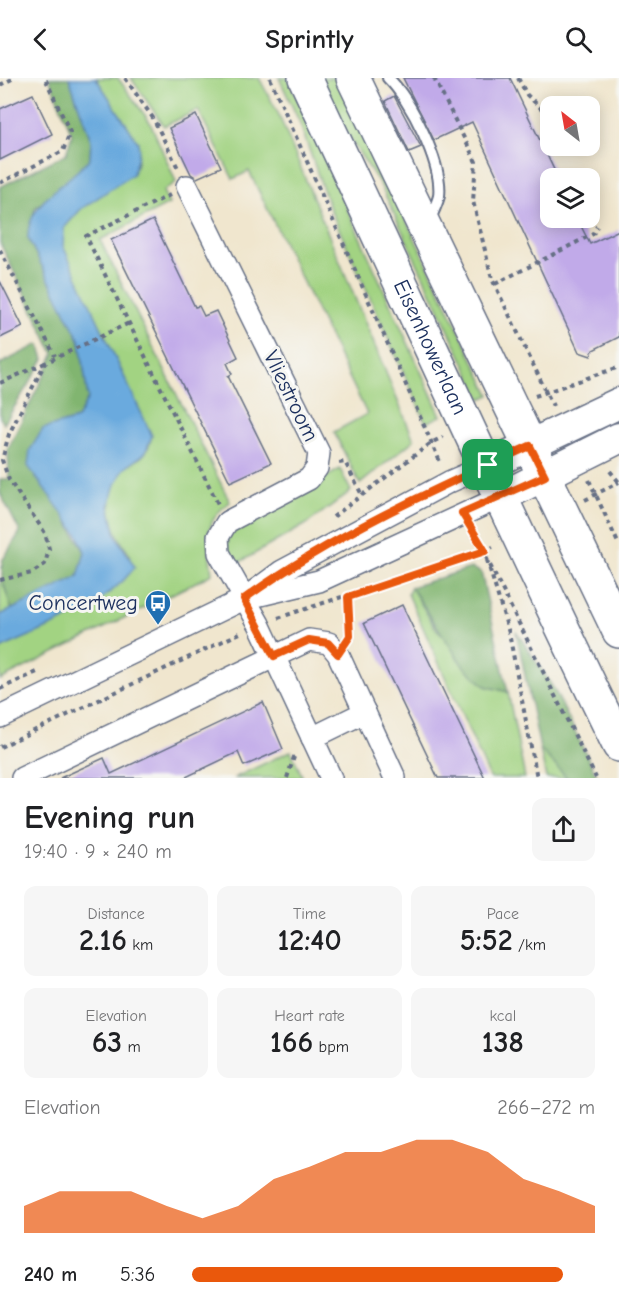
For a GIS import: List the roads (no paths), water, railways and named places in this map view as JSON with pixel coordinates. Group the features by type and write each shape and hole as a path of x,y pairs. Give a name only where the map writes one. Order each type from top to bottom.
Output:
{"main road":[{"name":"Eisenhowerlaan","path":"305,78 488,465 517,536 619,745"},
{"name":"Eisenhowerlaan","path":"353,78 619,631"}],"street":[{"name":"Vliestroom","path":"187,186 319,453 318,468 309,479 227,522 219,537 219,553 244,599"},
{"path":"0,717 244,599 282,572 449,482 619,403"},
{"path":"244,599 319,580 501,497 619,438"},
{"path":"244,599 260,624 331,778"},
{"path":"22,778 309,640 328,643 338,654 395,778"},
{"path":"312,738 365,712"}],"lane":[{"path":"388,78 403,92 431,148 439,195 426,231"}],"water":[{"path":"69,78 96,78 138,142 139,151 133,174 81,209 64,228 63,246 152,436 145,453 124,469 114,487 109,506 116,536 135,567 107,595 90,606 55,625 0,649 0,615 78,577 85,552 78,535 28,466 30,450 43,429 77,419 88,398 80,341 28,238 29,225 41,204 90,158 91,140"}],"place":[{"name":"Concertweg","path":"158,626"}]}
